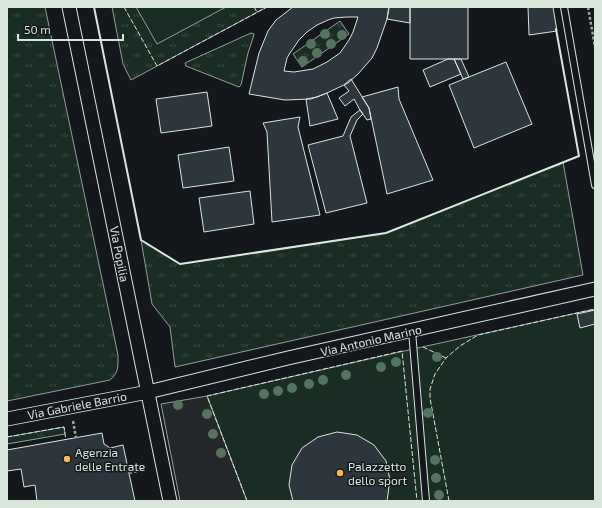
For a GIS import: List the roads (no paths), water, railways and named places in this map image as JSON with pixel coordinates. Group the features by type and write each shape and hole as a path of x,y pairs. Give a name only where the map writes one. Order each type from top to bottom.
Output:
{"street":[{"name":"Via Popilia","path":"69,7 170,501"},
{"name":"Via Antonio Marino","path":"148,392 288,358 595,289"},
{"name":"Via Gabriele Barrio","path":"7,419 148,392"}],"lane":[{"path":"564,7 595,185"},
{"path":"412,331 426,501"}],"place":[{"name":"Agenzia delle Entrate","path":"67,459"},
{"name":"Palazzetto dello sport","path":"340,473"}]}
